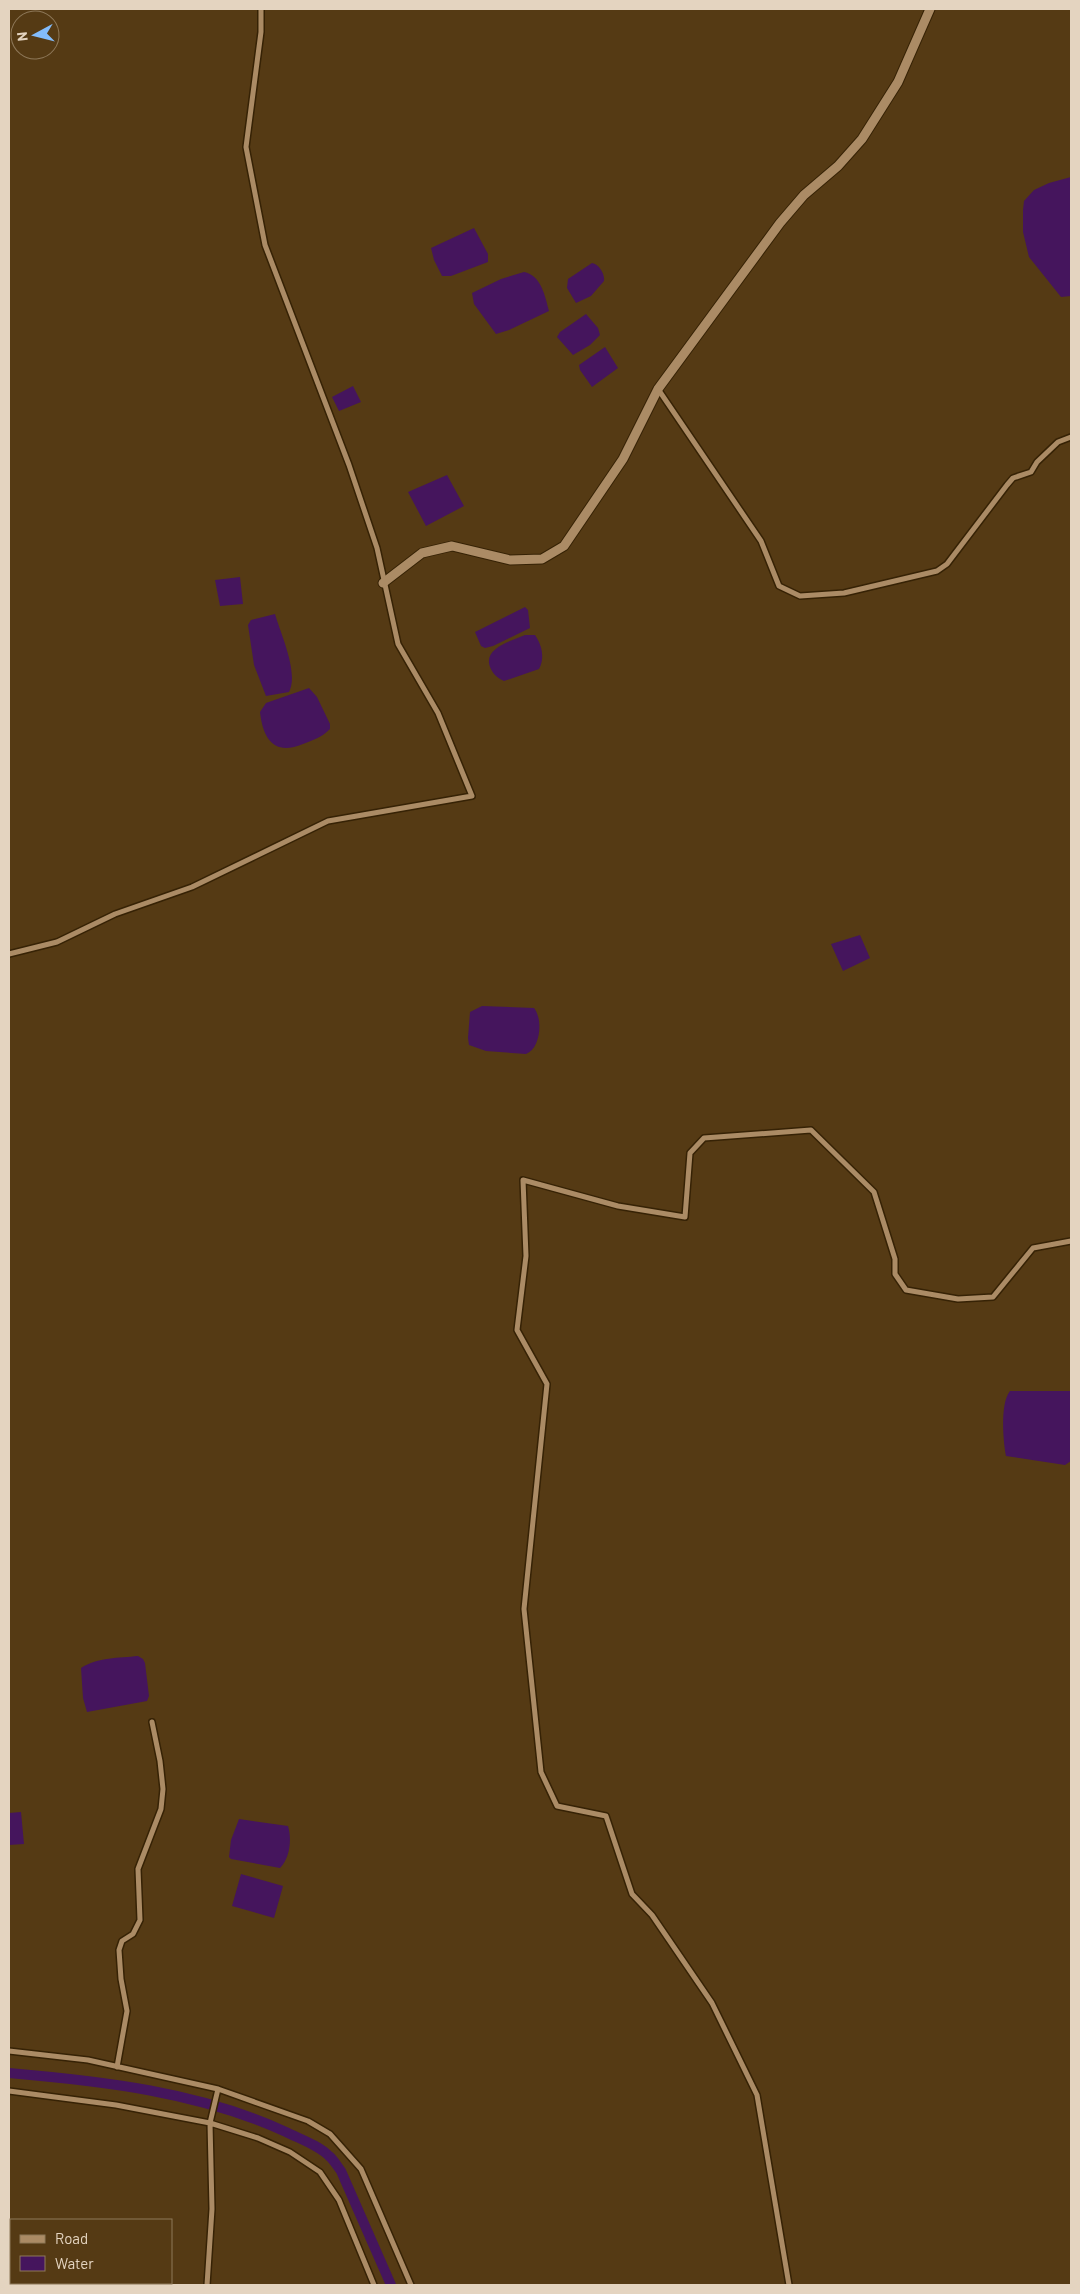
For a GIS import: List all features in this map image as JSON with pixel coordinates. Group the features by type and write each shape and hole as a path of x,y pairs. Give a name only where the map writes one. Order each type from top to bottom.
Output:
{"street":[{"path":"9,954 57,942 115,914 192,887 328,821 472,796 438,713 398,644 383,583 377,548 349,466 265,245 246,146 261,32 261,9"},
{"path":"383,583 422,553 452,546 510,560 542,560 564,546 623,459 658,389 780,224 804,195 838,166 862,139 898,82 930,9"},
{"path":"658,389 761,541 779,586 800,596 844,593 937,571 947,564 1013,478 1031,472 1037,462 1058,442 1071,436"},
{"path":"789,2285 757,2095 712,2003 652,1914 632,1894 606,1816 556,1806 541,1772 524,1609 547,1384 518,1330 526,1256 523,1180 618,1206 686,1216 690,1154 704,1138 811,1130 874,1192 895,1259 895,1274 906,1290 958,1299 992,1296 1033,1248 1071,1241"},
{"path":"117,2067 127,2011 121,1979 119,1950 122,1941 133,1934 140,1920 138,1869 161,1809 163,1789 160,1760 152,1722"},
{"path":"9,2051 88,2060 218,2089 308,2121 330,2134 346,2150 360,2169 411,2285"},
{"path":"207,2285 212,2209 210,2123 218,2089"},
{"path":"9,2091 116,2105 210,2123 258,2138 290,2152 320,2172 339,2200 374,2285"}],"water":[{"path":"1071,177 1071,296 1061,297 1029,257 1023,232 1023,210 1024,201 1034,190 1049,183"},
{"path":"474,228 488,254 488,262 451,276 442,276 434,260 431,248"},
{"path":"592,263 601,270 604,275 604,281 591,296 576,303 567,288 568,279"},
{"path":"524,272 535,277 544,293 549,311 509,330 496,334 474,304 472,293 501,279"},
{"path":"586,314 598,328 600,335 590,345 573,355 557,337 560,332"},
{"path":"605,347 618,368 592,387 580,370 579,365"},
{"path":"353,386 361,402 339,411 332,397"},
{"path":"447,475 464,506 426,526 408,492"},
{"path":"240,577 243,604 220,606 215,580"},
{"path":"525,607 528,610 530,628 493,646 485,648 481,646 475,632"},
{"path":"275,614 291,665 292,684 289,692 266,696 254,665 248,625 251,620"},
{"path":"525,635 535,635 542,652 541,665 539,669 504,681 492,672 489,660 491,655 500,646"},
{"path":"309,688 317,697 330,724 330,729 318,738 293,747 284,748 272,743 264,730 260,712 266,703"},
{"path":"860,935 870,958 843,971 831,944"},
{"path":"482,1006 534,1008 539,1019 539,1033 535,1046 531,1051 526,1054 486,1051 469,1045 470,1012"},
{"path":"1010,1391 1071,1391 1071,1461 1065,1465 1006,1456 1003,1432 1004,1413"},
{"path":"138,1656 145,1663 149,1696 147,1701 87,1712 83,1698 81,1668 101,1660"},
{"path":"21,1812 24,1844 9,1845 9,1813"},
{"path":"239,1819 288,1826 289,1848 286,1859 280,1868 231,1859 229,1857 231,1840"},
{"path":"241,1874 283,1886 274,1918 232,1906"}],"waterway":[{"path":"9,2073 115,2085 185,2098 253,2118 314,2145 325,2152 341,2171 391,2285"}]}
